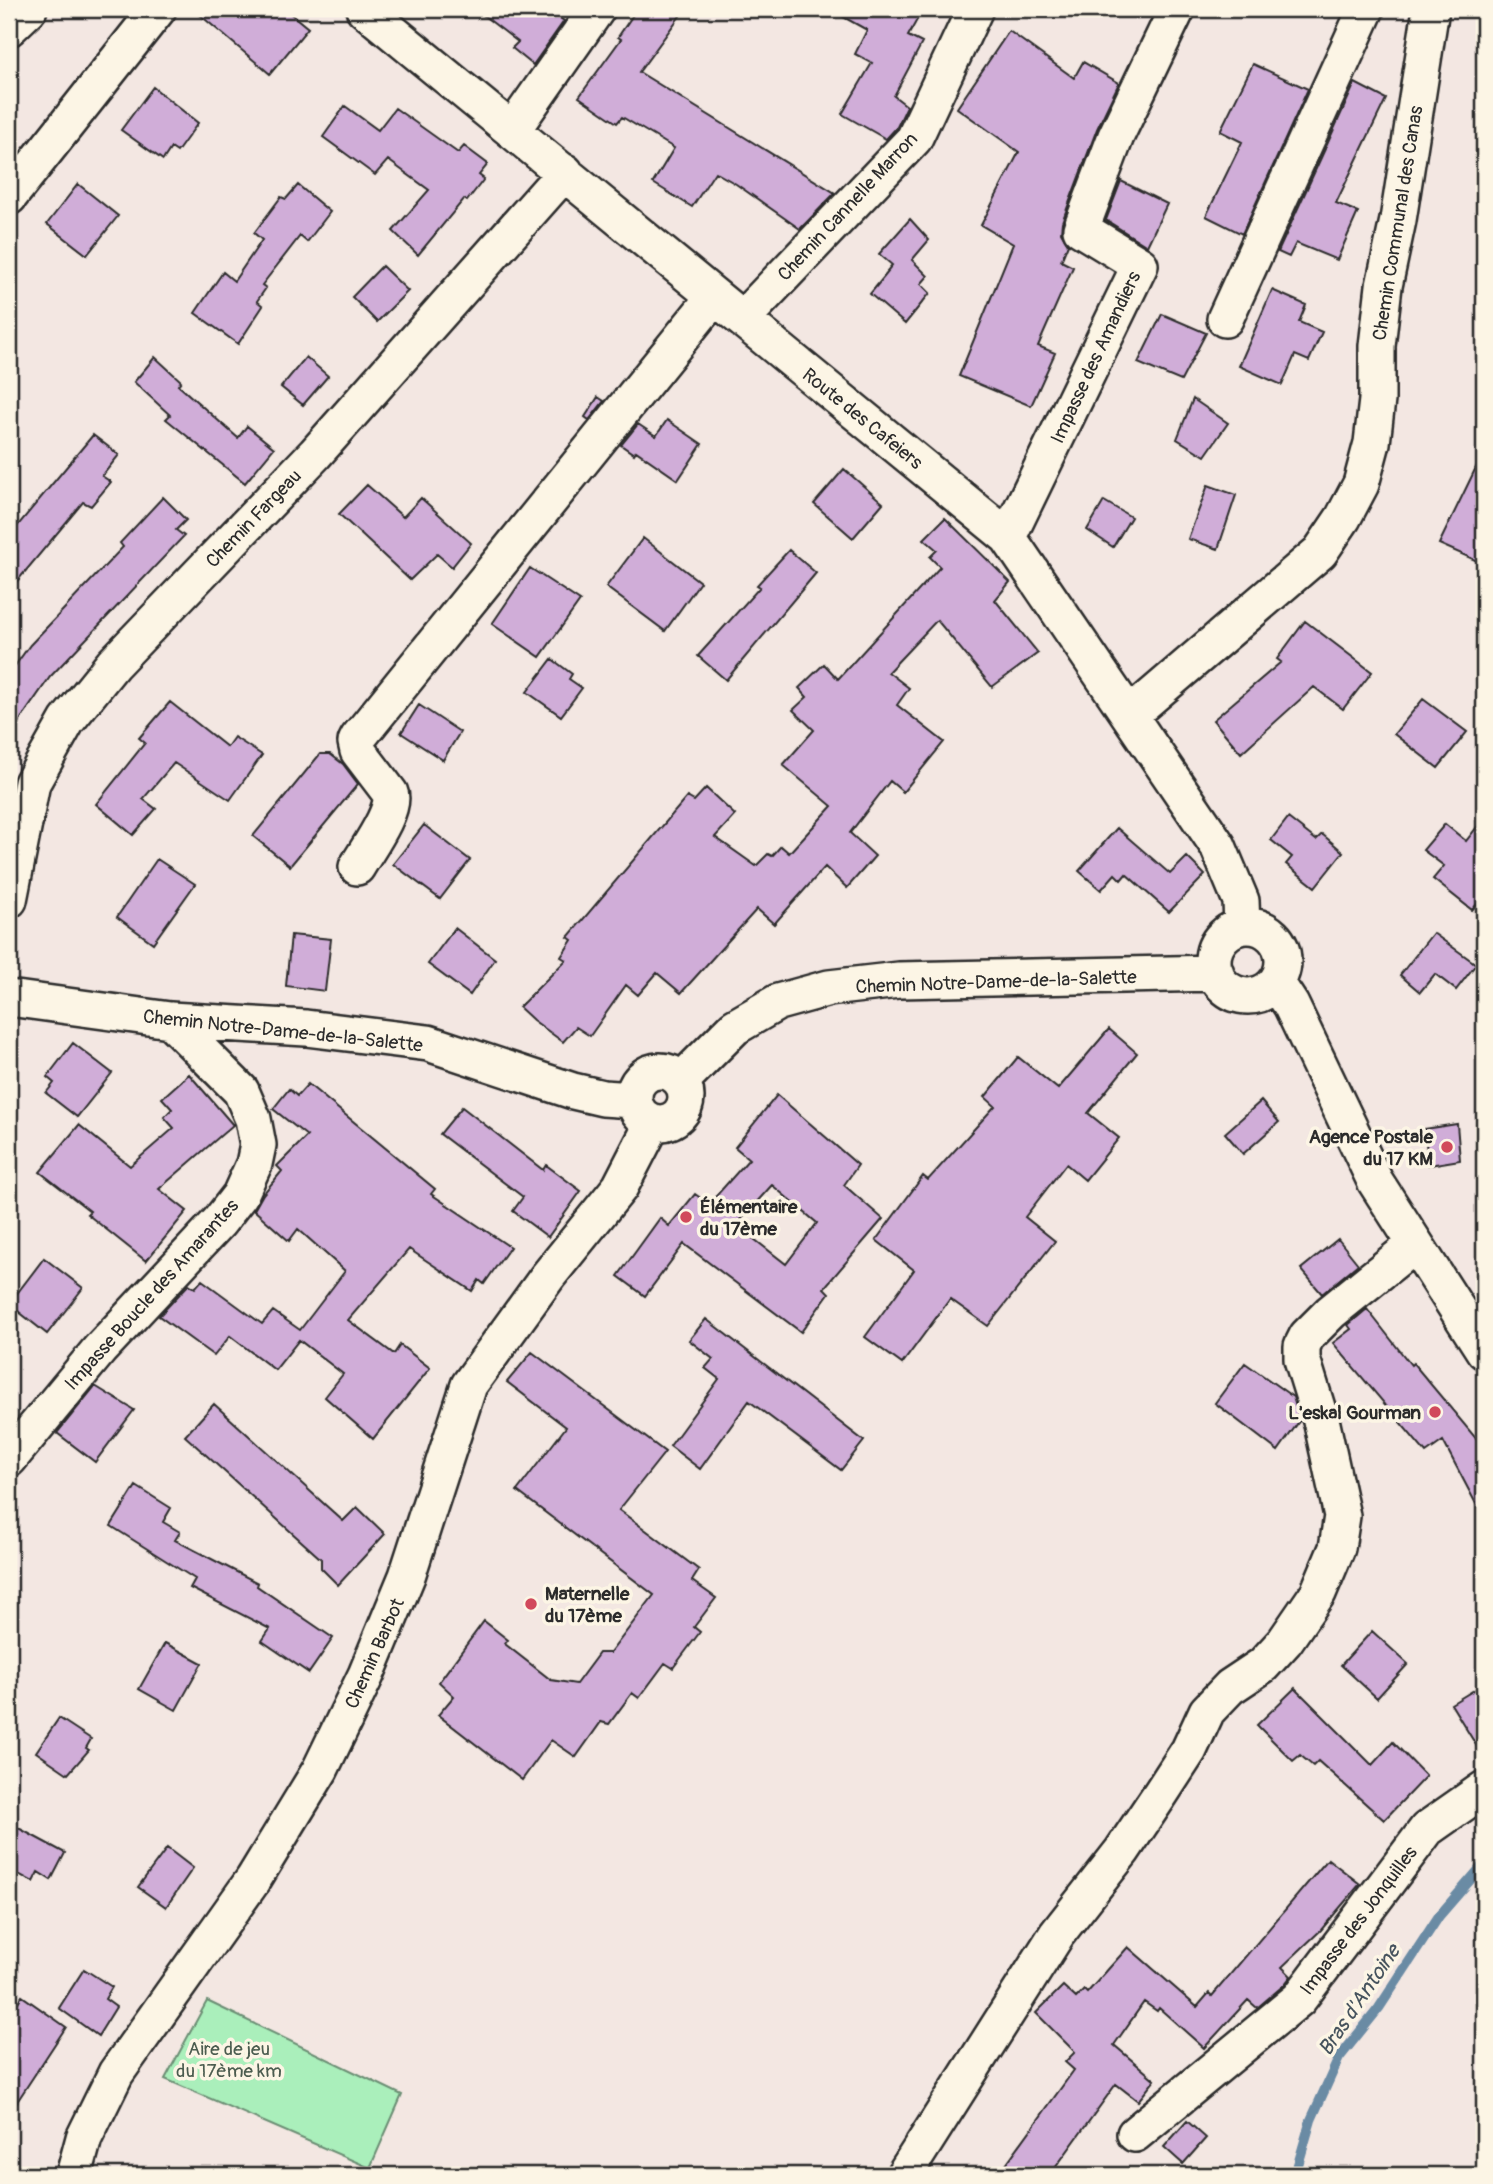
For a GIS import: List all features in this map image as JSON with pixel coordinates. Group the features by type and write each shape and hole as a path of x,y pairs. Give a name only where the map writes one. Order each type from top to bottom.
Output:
{"street":[{"path":"9,29 29,9"},
{"path":"9,197 158,9"},
{"name":"Route des Cafeiers","path":"364,9 1008,537 1218,846 1241,901 1242,926"},
{"path":"513,129 597,9"},
{"name":"Chemin Cannelle Marron","path":"742,319 914,139 975,9"},
{"name":"Impasse des Amandiers","path":"1008,537 1140,265 1081,229 1116,136 1177,9"},
{"path":"1225,319 1366,9"},
{"name":"Chemin Communal des Canas","path":"1130,715 1320,552 1343,518 1361,484 1372,443 1377,400 1377,346 1384,286 1398,220 1431,9"},
{"name":"Chemin Fargeau","path":"9,900 21,775 113,664 315,454 565,172"},
{"path":"357,867 392,800 390,793 358,751 358,738 714,296"},
{"path":"1242,926 1254,926 1266,931 1275,938 1281,948 1283,960 1276,982 1256,995 1233,992 1224,986 1213,967 1216,945 1223,936 1242,926"},
{"name":"Chemin Notre-Dame-de-la-Salette","path":"9,998 170,1020 306,1028 428,1043 573,1091 603,1098 643,1112 665,1124 680,1114 687,1098 681,1081 735,1027 778,1002 829,988 899,980 1216,973"},
{"path":"1276,982 1291,1005 1375,1181 1484,1351"},
{"name":"Impasse Boucle des Amarantes","path":"9,1459 100,1349 219,1222 240,1195 254,1164 258,1145 253,1119 241,1091 170,1020"},
{"name":"Chemin Barbot","path":"74,2175 84,2138 117,2073 253,1880 320,1770 366,1675 407,1576 469,1384 548,1276 620,1187 643,1112"},
{"path":"904,2175 1057,1934 1122,1851 1161,1793 1189,1750 1207,1711 1230,1687 1263,1665 1285,1641 1318,1593 1337,1548 1342,1516 1322,1424 1302,1359 1302,1346 1307,1336 1331,1312 1414,1245"},
{"name":"Impasse des Jonquilles","path":"1135,2134 1299,1999 1427,1829 1484,1789"}],"green space":[{"name":"Aire de jeu du 17ème km","path":"207,2001 402,2095 370,2168 165,2079"}],"building":[{"path":"193,9 285,9 308,28 270,74"},
{"path":"475,9 548,9 564,21 533,65 512,48 518,42"},
{"path":"637,9 685,9 639,72 835,193 800,229 715,172 692,207 653,183 674,148 622,117 617,123 579,97 621,39 618,37"},
{"path":"829,9 923,9 908,36 922,43 894,96 907,106 897,127 886,139 842,114 872,63 855,54 867,30"},
{"path":"1009,31 1074,78 1083,62 1119,83 1097,129 1062,222 1061,232 1068,244 1061,261 1073,267 1038,346 1055,353 1031,406 959,376 1013,244 981,225 1019,152 957,108"},
{"path":"1253,64 1308,89 1242,234 1206,216 1242,142 1220,131"},
{"path":"1355,83 1386,99 1336,203 1358,212 1337,260 1296,243 1289,257 1278,252"},
{"path":"153,87 198,123 177,152 171,148 163,160 121,130"},
{"path":"345,106 378,130 395,108 458,153 464,146 488,164 479,175 484,179 418,255 393,231 429,190 388,160 375,175 323,137"},
{"path":"1121,181 1167,204 1147,246 1106,220"},
{"path":"78,184 118,216 87,255 47,224"},
{"path":"298,185 330,212 307,242 300,236 262,285 266,288 257,301 263,306 238,344 195,313 223,272 234,281 262,240 254,233 281,197 286,199"},
{"path":"910,219 929,240 912,260 928,276 921,284 930,293 905,324 870,294 892,265 879,254"},
{"path":"382,266 408,291 377,322 352,297"},
{"path":"1272,290 1306,305 1299,322 1322,332 1309,361 1295,355 1282,385 1239,366"},
{"path":"1162,314 1206,333 1181,381 1138,363"},
{"path":"155,357 181,381 178,385 238,438 247,426 274,448 245,483 166,419 170,415 134,382"},
{"path":"306,357 328,376 303,405 281,387"},
{"path":"598,397 604,401 589,420 585,417"},
{"path":"1193,399 1228,423 1205,456 1177,439"},
{"path":"667,420 702,444 678,480 636,451 634,454 621,445 638,424 656,436"},
{"path":"93,435 119,455 102,476 111,482 91,506 83,502 9,591 9,536"},
{"path":"1484,451 1484,564 1439,544"},
{"path":"844,469 883,503 853,538 814,504"},
{"path":"367,485 403,517 421,498 471,543 452,567 437,554 410,580 339,514"},
{"path":"1208,485 1236,495 1218,549 1188,539"},
{"path":"163,497 186,520 176,530 184,536 50,677 9,736 9,674 30,645 123,547 120,543"},
{"path":"1104,501 1131,517 1113,547 1087,530"},
{"path":"945,518 1010,582 995,600 1038,653 992,687 937,620 888,672 909,688 897,705 944,742 903,792 890,781 850,833 875,856 847,888 825,867 774,924 757,909 681,993 657,973 638,995 626,985 590,1036 576,1027 563,1042 533,1020 519,1007 566,960 561,957 572,940 568,937 687,797 694,801 706,788 735,815 715,837 756,866 768,854 772,856 781,846 789,853 832,806 783,765 814,730 793,710 807,697 799,688 824,664 838,679 940,567 930,557 937,550 924,539"},
{"path":"643,538 700,582 665,631 606,587"},
{"path":"789,550 816,573 726,680 698,656"},
{"path":"530,568 580,601 540,657 492,624"},
{"path":"1305,621 1372,672 1343,709 1314,687 1241,753 1213,720 1281,662 1277,659"},
{"path":"552,659 572,674 569,679 582,688 561,716 527,692"},
{"path":"1423,699 1467,732 1438,768 1394,734"},
{"path":"170,702 227,747 234,737 262,755 230,800 174,763 143,799 156,809 133,835 96,804 145,743 139,738"},
{"path":"419,705 460,732 443,760 401,733"},
{"path":"320,754 330,754 343,764 358,784 290,866 253,836"},
{"path":"1288,818 1316,840 1322,834 1343,852 1315,887 1286,864 1292,857 1271,840"},
{"path":"1484,818 1484,896 1472,910 1433,879 1444,866 1423,850 1445,824 1466,841"},
{"path":"424,825 470,860 440,899 393,864"},
{"path":"1117,828 1170,874 1187,857 1205,875 1169,912 1126,874 1121,880 1115,874 1101,890 1079,871"},
{"path":"157,859 195,884 153,943 117,917"},
{"path":"455,928 495,959 470,995 428,964"},
{"path":"1433,933 1476,964 1456,990 1435,974 1420,992 1400,975"},
{"path":"291,935 331,939 325,991 286,986"},
{"path":"1109,1029 1137,1053 1088,1113 1119,1138 1085,1180 1066,1164 1025,1217 1055,1241 988,1326 950,1299 902,1364 865,1337 914,1270 876,1240 923,1176 928,1180 995,1106 985,1097 1018,1057 1058,1089"},
{"path":"73,1043 112,1073 77,1117 46,1093 54,1083 47,1077"},
{"path":"189,1074 233,1125 159,1189 187,1211 146,1261 87,1214 90,1211 40,1172 79,1125 130,1166 174,1128 164,1117 172,1109 162,1098"},
{"path":"308,1084 435,1189 431,1194 510,1247 484,1284 479,1280 472,1291 409,1249 348,1320 394,1354 400,1345 430,1368 373,1439 325,1397 343,1374 299,1340 275,1370 230,1336 214,1356 159,1316 189,1284 195,1288 202,1280 262,1324 273,1311 300,1330 345,1271 298,1229 289,1241 254,1210 282,1171 277,1166 307,1136 273,1109 289,1089 297,1096"},
{"path":"777,1095 858,1165 844,1185 883,1219 824,1288 829,1293 801,1332 684,1244 645,1296 618,1276 660,1218 669,1226 695,1194 709,1204 749,1159 735,1147","holes":["772,1185 817,1223 786,1264 736,1225"]},
{"path":"1261,1101 1279,1122 1243,1154 1225,1133"},
{"path":"462,1107 543,1170 546,1165 581,1191 548,1237 513,1211 523,1197 440,1134"},
{"path":"1457,1124 1460,1160 1429,1165 1424,1129"},
{"path":"1338,1239 1358,1264 1322,1294 1301,1269"},
{"path":"44,1258 83,1288 47,1334 9,1304"},
{"path":"1367,1309 1411,1365 1413,1363 1484,1448 1484,1519 1443,1441 1426,1453 1333,1343 1351,1329 1348,1325"},
{"path":"706,1319 864,1441 841,1470 749,1401 700,1469 670,1446 719,1379 705,1368 713,1359 689,1340"},
{"path":"532,1352 665,1452 619,1510 699,1570 692,1581 716,1598 694,1627 700,1632 673,1668 665,1663 639,1698 632,1693 609,1724 601,1722 576,1757 551,1740 522,1780 438,1715 454,1696 439,1682 484,1621 508,1640 505,1644 551,1680 576,1684 599,1653 610,1653 654,1595 517,1491 566,1427 507,1382"},
{"path":"1245,1363 1293,1397 1300,1420 1278,1451 1215,1403"},
{"path":"95,1386 134,1410 95,1462 57,1433"},
{"path":"214,1404 343,1521 357,1507 385,1534 338,1585 321,1568 321,1559 185,1436"},
{"path":"136,1486 171,1508 163,1522 180,1532 175,1540 258,1583 257,1586 333,1638 309,1673 262,1641 270,1629 190,1588 195,1579 111,1526"},
{"path":"1372,1631 1408,1664 1377,1698 1341,1665"},
{"path":"165,1643 202,1663 176,1710 139,1689"},
{"path":"1484,1684 1484,1758 1451,1704"},
{"path":"1295,1688 1372,1765 1393,1742 1426,1776 1384,1820 1318,1761 1313,1766 1300,1755 1293,1761 1257,1725"},
{"path":"59,1718 91,1739 86,1748 89,1750 68,1774 36,1752"},
{"path":"9,1823 65,1853 51,1880 38,1872 33,1882 9,1869"},
{"path":"167,1848 193,1868 166,1907 138,1887"},
{"path":"1328,1859 1360,1884 1321,1930 1282,1967 1291,1976 1284,1985 1257,2008 1248,2000 1204,2048 1159,2008 1157,2011 1144,2002 1114,2045 1155,2080 1138,2101 1116,2084 1050,2175 998,2175 1074,2070 1065,2062 1075,2052 1036,2013 1063,1986 1076,1998 1084,1990 1087,1993 1128,1947 1197,2007 1209,1993 1212,1996"},
{"path":"84,1969 112,1987 105,1999 116,2007 98,2036 59,2008"},
{"path":"9,1996 18,2002 22,1996 66,2027 9,2114"},
{"path":"1187,2121 1206,2138 1183,2164 1164,2147"}],"waterway":[{"name":"Bras d'Antoine","path":"1295,2175 1311,2120 1339,2058 1379,2008 1439,1916 1484,1864"}],"place":[{"name":"Agence Postale du 17 KM","path":"1447,1147"},
{"name":"Élémentaire du 17ème","path":"686,1217"},
{"name":"L'eskal Gourman","path":"1435,1412"},
{"name":"Maternelle du 17ème","path":"531,1604"}]}
